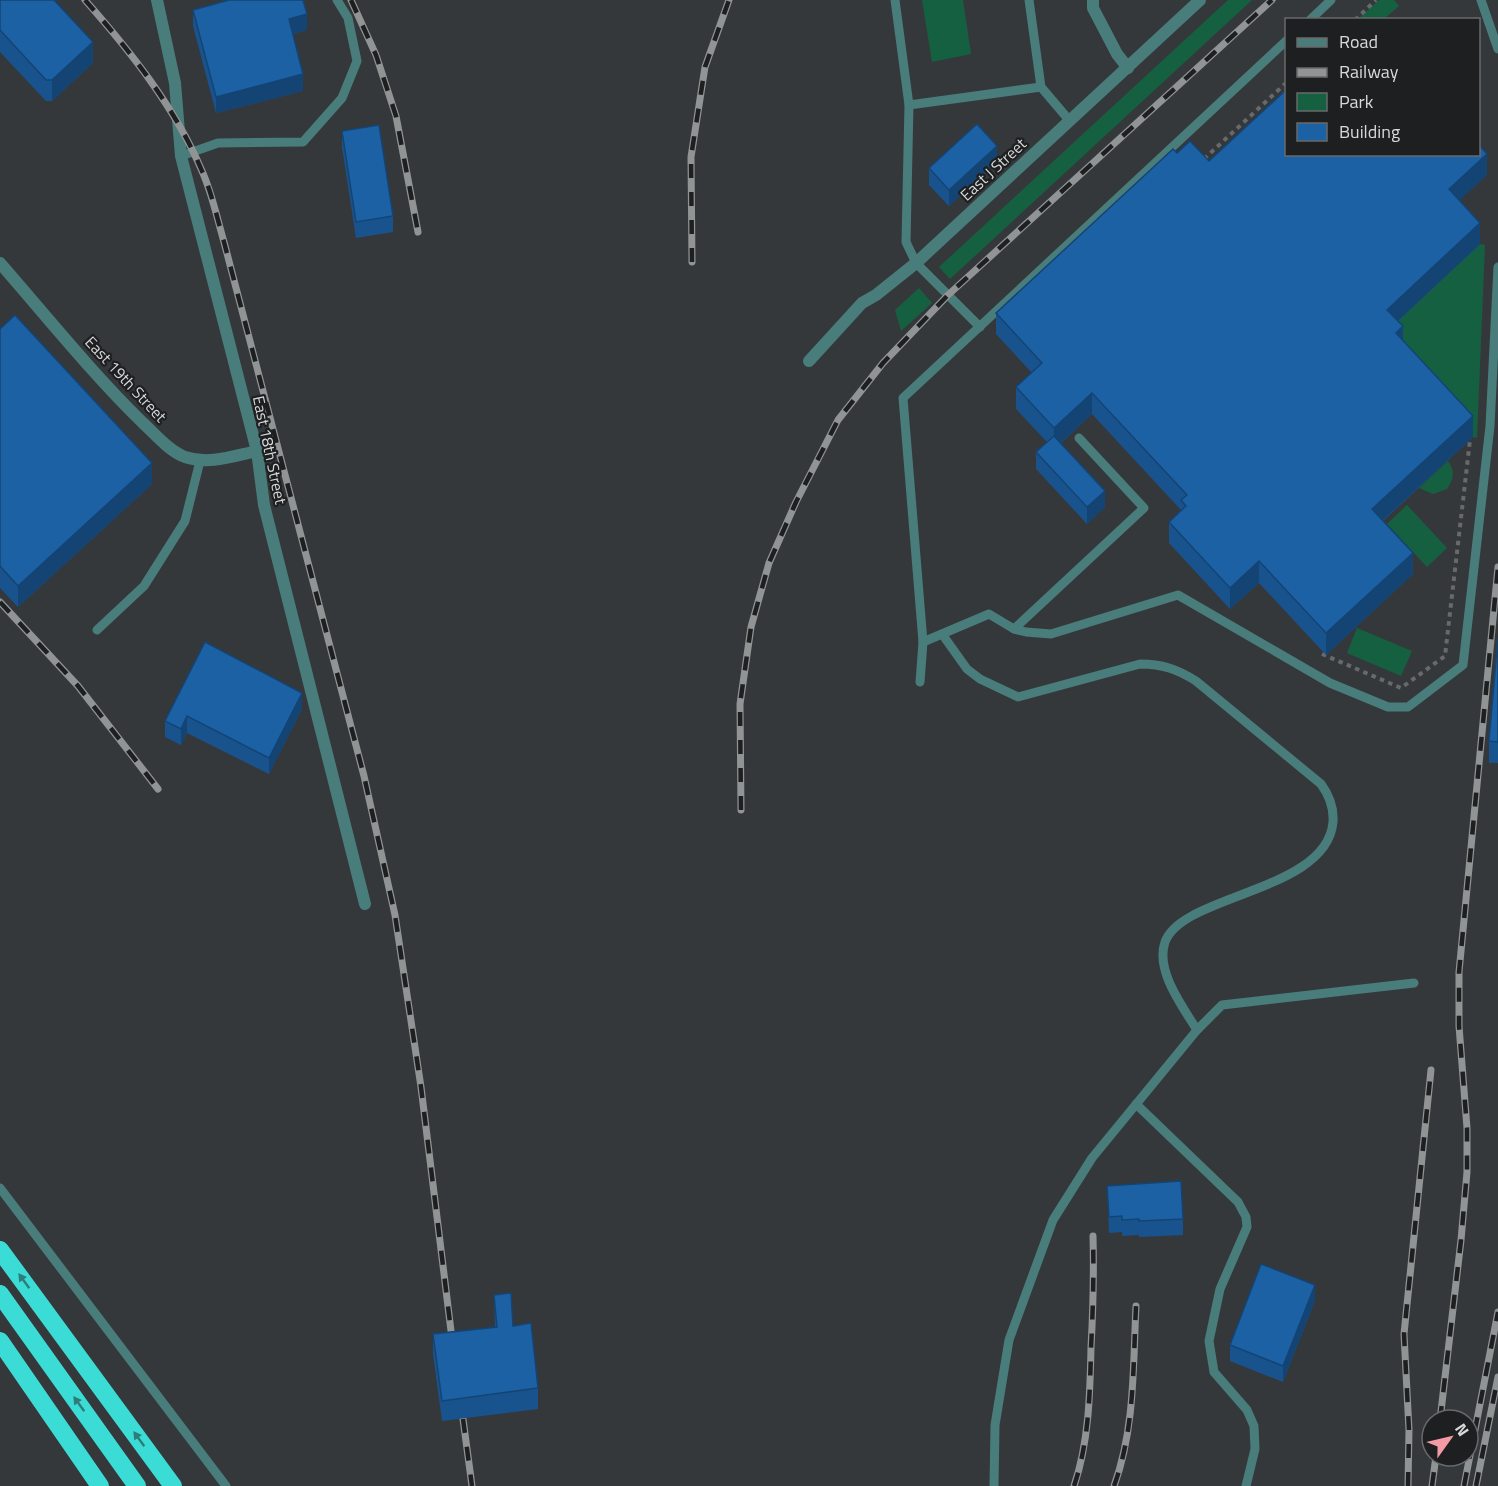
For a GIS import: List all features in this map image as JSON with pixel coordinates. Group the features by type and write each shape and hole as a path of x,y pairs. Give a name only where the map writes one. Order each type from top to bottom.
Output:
{"highway":[{"path":"0,1250 173,1486"},
{"path":"0,1294 137,1486"},
{"path":"0,1341 99,1486"}],"street":[{"name":"East 18th Street","path":"157,0 175,83 181,156 256,451 264,505 365,904"},
{"path":"1093,0 1093,8 1117,54 1128,68"},
{"name":"East J Street","path":"809,362 862,303 876,295 916,263 1200,0"},
{"name":"East 19th Street","path":"0,263 115,396 161,441 182,456 201,461 218,460 256,451"}],"lane":[{"path":"181,156 218,142 303,142 342,98 357,60 348,18 337,0"},
{"path":"895,0 909,105 906,242 916,263 980,327"},
{"path":"1029,0 1041,87 1069,120"},
{"path":"1312,18 1331,0"},
{"path":"1481,0 1498,49"},
{"path":"920,682 923,642 903,398 1285,43"},
{"path":"909,105 1041,87"},
{"path":"923,642 988,614 1014,629 1051,634 1178,595 1330,683 1388,707 1408,707 1463,665 1490,426 1498,267"},
{"path":"1014,629 1144,508 1079,438"},
{"path":"97,630 144,586 185,521 201,461"},
{"path":"942,634 967,669 980,680 1018,697 1140,664 1158,664 1175,669 1196,681 1321,784 1328,794 1334,817 1332,831 1318,854 1275,882 1193,915 1172,932 1165,942 1166,970 1172,989 1197,1030"},
{"path":"994,1486 995,1425 1009,1340 1053,1220 1092,1158 1197,1030 1222,1005 1414,983"},
{"path":"1136,1104 1238,1202 1246,1217 1247,1227 1220,1289 1209,1341 1214,1372 1247,1410 1254,1426 1255,1449 1246,1486"},
{"path":"0,1188 226,1486"}],"path":[{"path":"1357,18 1376,0"},
{"path":"1204,159 1285,85"},
{"path":"1322,654 1401,688 1445,656 1470,440"}],"green space":[{"path":"922,0 963,0 971,54 932,62"},
{"path":"1228,0 1252,0 950,279 939,267"},
{"path":"1379,0 1394,0 1399,6 1385,18 1359,18"},
{"path":"1480,244 1485,245 1477,438 1473,437 1396,354 1387,331"},
{"path":"919,288 932,303 901,331 895,310"},
{"path":"1448,461 1453,475 1447,489 1433,494 1419,488"},
{"path":"1407,505 1447,548 1427,567 1387,524"},
{"path":"1357,628 1412,651 1401,676 1347,653"}],"building":[{"path":"0,0 54,0 93,42 52,80 46,80 0,30"},
{"path":"229,0 303,0 307,14 289,19 303,74 216,97 193,10"},
{"path":"1285,91 1285,156 1480,156 1480,146 1487,154 1449,189 1480,223 1387,310 1403,326 1396,333 1473,416 1372,509 1413,553 1326,633 1259,561 1230,588 1169,522 1186,506 1181,500 1187,495 1092,393 1054,428 1016,387 1042,363 996,313 1173,149 1177,153 1190,141 1209,161"},
{"path":"977,124 997,146 949,190 929,168"},
{"path":"379,125 393,216 356,222 342,131"},
{"path":"15,315 152,463 18,586 0,566 0,329"},
{"path":"1054,436 1105,491 1087,507 1036,452"},
{"path":"1498,638 1498,742 1489,741"},
{"path":"205,642 302,693 269,758 187,716 181,729 165,721"},
{"path":"1181,1181 1183,1219 1139,1221 1139,1219 1122,1220 1122,1216 1109,1217 1107,1186"},
{"path":"1261,1264 1315,1285 1283,1366 1230,1345"},
{"path":"511,1293 513,1326 531,1323 538,1388 442,1401 433,1334 497,1327 494,1295"}],"railway":[{"path":"85,0 135,60 179,124 206,179 217,215 364,776 395,915 421,1087 453,1347"},
{"path":"351,0 376,55 396,116 418,232"},
{"path":"692,262 691,157 705,67 729,0"},
{"path":"741,810 740,704 751,627 769,563 796,502 838,420 883,363 948,295 1272,0"},
{"path":"1441,1408 1467,1172 1467,1128 1459,1026 1459,972 1498,567"},
{"path":"0,602 78,686 158,789"},
{"path":"1408,1486 1409,1430 1404,1334 1431,1070"},
{"path":"1074,1486 1086,1435 1089,1400 1093,1236"},
{"path":"1114,1486 1121,1464 1129,1420 1136,1306"},
{"path":"1464,1486 1498,1312"},
{"path":"1476,1486 1498,1377"},
{"path":"463,1419 472,1486"},
{"path":"1432,1486 1434,1468"}]}
